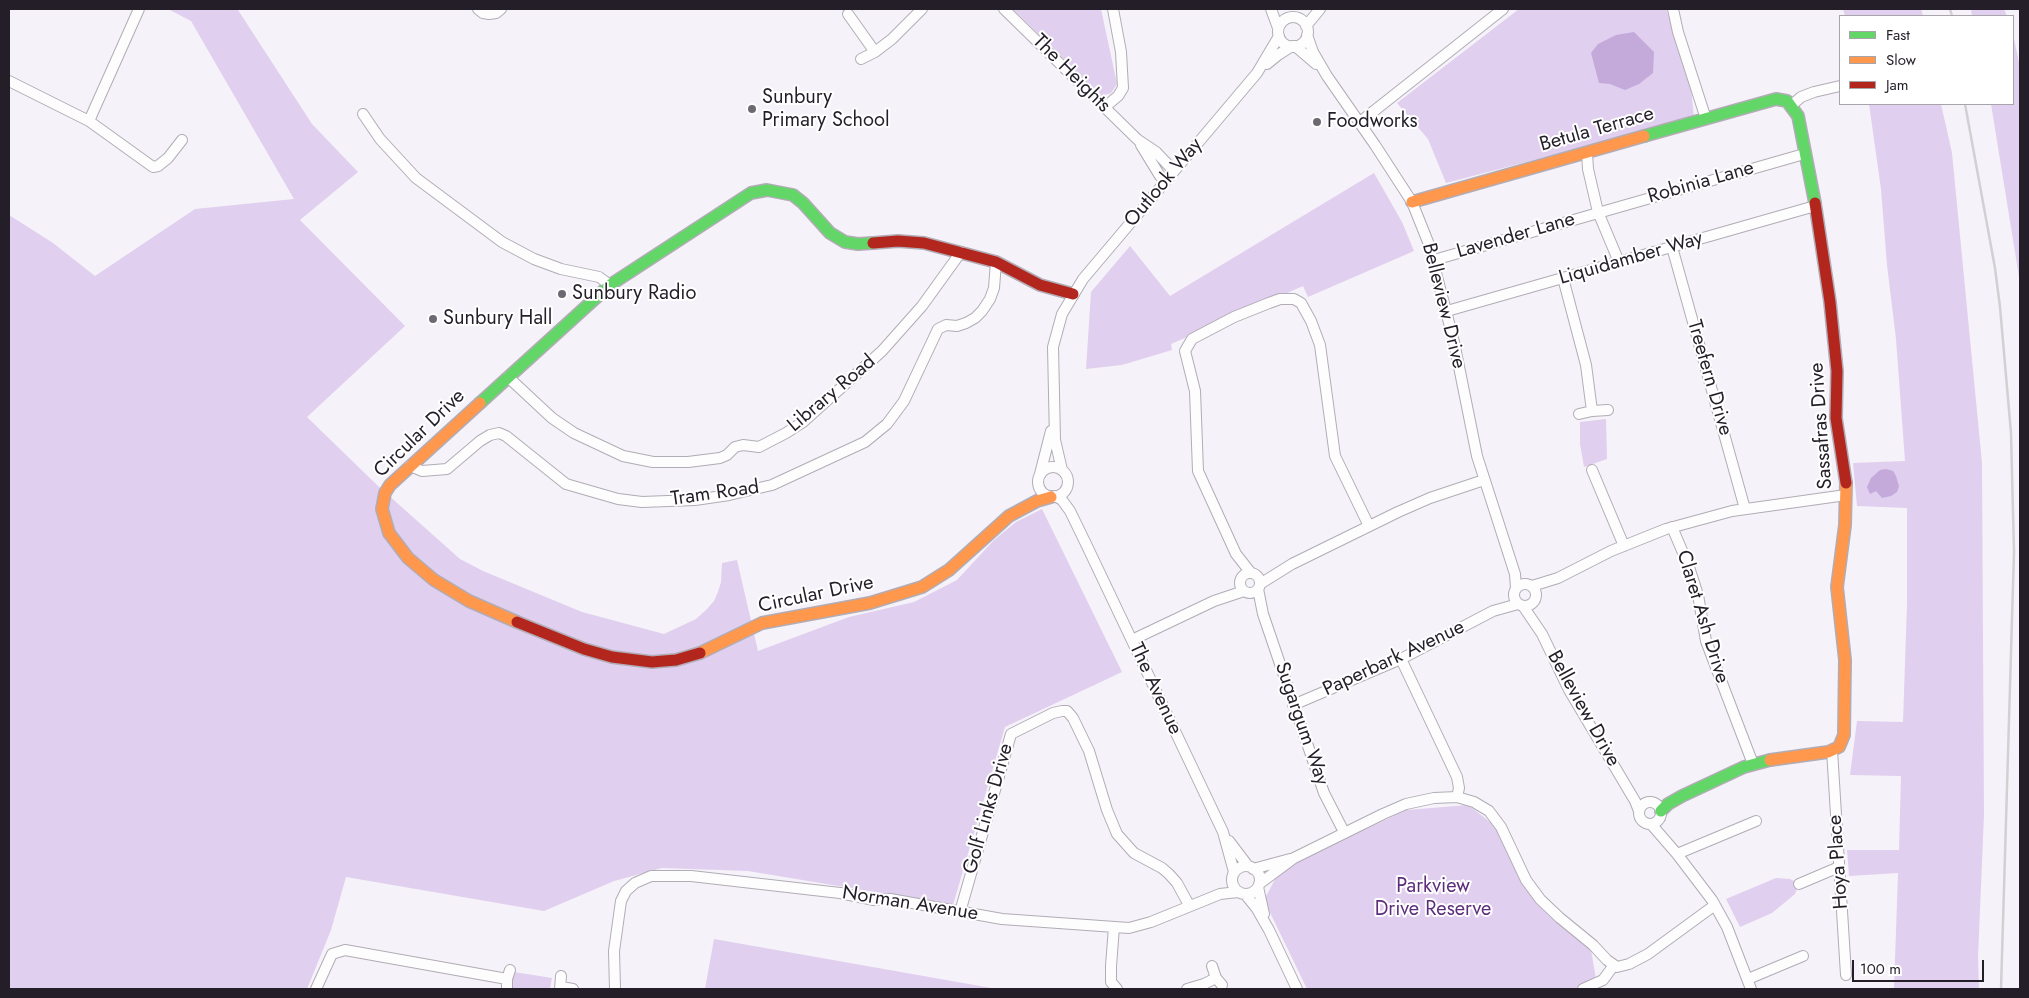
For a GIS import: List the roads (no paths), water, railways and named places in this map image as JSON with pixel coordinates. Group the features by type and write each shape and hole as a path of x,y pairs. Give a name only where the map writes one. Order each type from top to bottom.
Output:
{"street":[{"path":"89,121 139,9"},
{"path":"478,9 483,13 489,14 496,13 501,9"},
{"path":"861,59 875,52 900,32 921,9"},
{"name":"The Heights","path":"1004,9 1138,140 1156,152 1174,171"},
{"path":"1106,107 1118,96 1123,88 1120,52 1113,9"},
{"path":"1271,9 1278,32 1285,44 1293,46 1305,40 1304,26 1319,9"},
{"path":"1277,9 1288,18 1304,26"},
{"path":"1360,122 1504,9"},
{"path":"1673,9 1678,32 1706,119"},
{"path":"848,14 875,52"},
{"path":"1278,32 1284,20 1288,18"},
{"name":"Belleview Drive","path":"1304,26 1313,52 1327,76 1360,122 1412,202 1434,260 1476,456 1515,574 1518,598 1542,634 1569,690 1624,783 1635,801 1641,820 1655,812 1624,783"},
{"name":"Outlook Way","path":"1257,73 1278,32"},
{"name":"Outlook Way","path":"1062,470 1055,440 1054,360 1073,294 1083,279 1257,73 1278,55 1293,46"},
{"name":"Belleview Drive","path":"1293,46 1308,56 1327,76"},
{"path":"9,81 89,121 153,167 158,166 168,158 182,140"},
{"path":"1792,105 1801,97 1839,86"},
{"name":"Betula Terrace","path":"1412,202 1776,100 1787,100 1792,105"},
{"name":"Sassafras Drive","path":"1792,105 1798,116 1830,302 1837,371 1836,418 1843,456 1846,495 1845,525 1837,587 1845,660 1844,736 1835,749"},
{"path":"363,114 380,139 416,178 502,242 519,253 561,269 600,277 610,285"},
{"name":"The Heights","path":"1138,140 1160,176 1166,181"},
{"path":"1587,153 1588,169 1598,212 1619,262"},
{"name":"Robinia Lane","path":"1598,212 1804,154"},
{"name":"Circular Drive","path":"1053,496 1037,501 1008,516 949,570 922,587 870,604 790,617 762,624 718,646 688,657 670,661 642,662 599,654 530,629 469,601 420,570 394,542 386,525 382,509 385,492 410,466 610,285 751,193 767,190 788,193 798,198 830,233 845,242 858,244 914,241 996,262 1040,285 1073,294"},
{"name":"Liquidamber Way","path":"1446,311 1815,206"},
{"name":"Lavender Lane","path":"1434,260 1598,212"},
{"name":"Treefern Drive","path":"1672,247 1745,509"},
{"name":"Library Road","path":"508,378 552,418 574,433 623,456 653,462 688,462 720,458 727,455 735,447 743,445 759,447 803,422 882,351 922,306 961,252"},
{"name":"Tram Road","path":"410,466 422,472 447,469 480,441 490,435 499,433 506,436 566,484 618,499 642,502 712,498 772,485 865,442 887,424 904,401 938,329 946,325 957,326 966,323 982,311 990,299 994,288 996,262"},
{"path":"1563,278 1586,364 1592,411"},
{"name":"Sugargum Way","path":"1344,832 1324,793 1263,614 1198,471 1195,391 1185,351 1192,339 1234,317 1280,299 1294,299 1301,303 1311,321 1320,345 1335,456 1369,526"},
{"name":"Outlook Way","path":"1040,474 1050,441 1054,408"},
{"path":"1579,414 1608,410"},
{"path":"1058,467 1067,477 1067,486 1062,493 1053,496 1046,495 1039,488 1038,479 1040,474 1047,468 1058,467"},
{"path":"1592,470 1624,546"},
{"path":"1132,640 1430,498 1484,480"},
{"name":"The Avenue","path":"1067,486 1087,546"},
{"path":"1518,598 1624,546 1672,527 1745,509 1846,495"},
{"name":"The Avenue","path":"1053,496 1062,500 1070,511 1223,832 1251,868"},
{"name":"Claret Ash Drive","path":"1672,527 1698,594 1706,641 1753,764"},
{"name":"Belleview Drive","path":"1509,558 1518,574 1532,592 1542,634"},
{"path":"1518,598 1522,584 1532,592"},
{"name":"Paperbark Avenue","path":"1294,705 1401,659 1518,598"},
{"path":"1401,659 1456,777 1460,788 1457,797"},
{"name":"Golf Links Drive","path":"960,912 1011,734 1045,717 1062,711 1067,711 1073,718 1089,751 1107,810 1117,834 1134,853 1162,868 1169,874 1192,904"},
{"path":"1655,812 1682,796 1753,764 1828,752 1835,749"},
{"name":"Hoya Place","path":"1835,749 1839,867 1846,975"},
{"path":"1242,893 1252,892 1258,885 1294,858 1344,832 1406,804 1434,798 1457,797 1474,802 1489,811 1501,827 1526,880 1540,899 1617,967 1629,964 1648,954 1715,905"},
{"path":"1639,811 1645,804 1655,812 1666,840 1715,905 1727,927 1750,984 1804,956"},
{"path":"1677,854 1756,821"},
{"name":"The Avenue","path":"1223,832 1233,876"},
{"path":"1294,858 1251,868 1243,866 1233,876 1234,888 1242,893 1257,909 1297,989"},
{"path":"1799,884 1839,867"},
{"path":"1251,868 1259,875 1258,885 1269,930"},
{"name":"Norman Avenue","path":"614,989 614,951 621,901 626,891 635,883 650,876 691,876 840,893 874,900 890,899 1002,919 1129,928 1151,922 1220,894 1242,893"},
{"name":"Norman Avenue","path":"1192,904 1233,876"},
{"path":"1114,927 1110,966 1112,982 1117,989"},
{"path":"316,989 330,957 344,950 508,979"},
{"path":"1584,989 1602,980 1614,965"},
{"path":"1187,989 1219,981 1212,966"},
{"path":"561,976 560,988 573,989"}],"railway":[{"path":"1950,9 1952,15"},
{"path":"1965,105 1995,268 2011,433 2014,552 2001,989"}],"place":[{"name":"Sunbury Primary School","path":"752,109"},
{"name":"Foodworks","path":"1317,122"},
{"name":"Sunbury Radio","path":"562,294"},
{"name":"Sunbury Hall","path":"433,319"}],"park label":[{"name":"Parkview Drive Reserve","path":"1433,898"}]}
